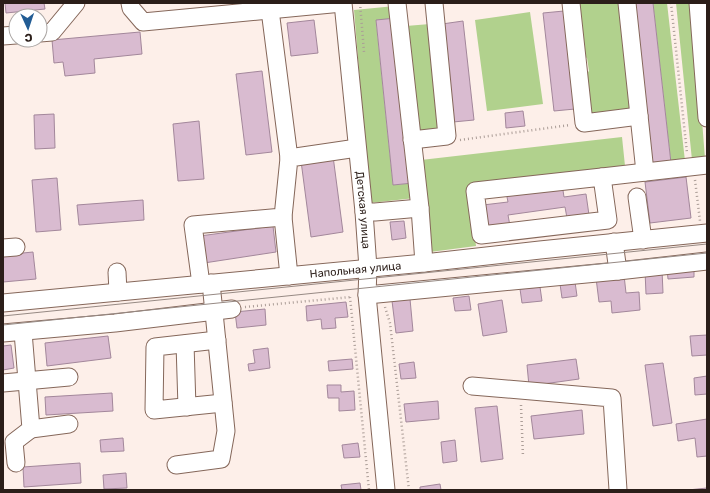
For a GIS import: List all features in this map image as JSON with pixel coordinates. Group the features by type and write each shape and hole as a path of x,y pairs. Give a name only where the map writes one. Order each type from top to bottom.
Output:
{"street":[{"path":"48,32 52,32 76,3"},
{"path":"130,3 131,8 143,22 342,3"},
{"name":"Детская улица","path":"342,3 364,212 368,268 374,294 386,490"},
{"path":"398,3 420,208 424,263"},
{"path":"412,140 447,136 434,3"},
{"path":"571,3 584,124 639,116"},
{"path":"627,3 644,172"},
{"path":"698,3 707,113"},
{"path":"270,10 289,158 283,217 289,276"},
{"path":"289,158 357,148"},
{"path":"602,177 608,220 481,235 475,191 700,166"},
{"path":"638,197 642,240"},
{"path":"364,212 420,208"},
{"path":"176,465 221,459 226,431 214,311 206,284 193,225 283,217"},
{"path":"537,228 540,250"},
{"name":"Напольная улица","path":"3,303 424,263 642,240 704,229"},
{"path":"614,242 618,271"},
{"path":"498,255 500,282"},
{"path":"374,294 707,261"},
{"path":"117,272 118,292"},
{"path":"3,333 115,324 232,309"},
{"path":"23,332 31,429"},
{"path":"217,340 155,347 154,410 223,403"},
{"path":"184,344 187,407"},
{"path":"3,383 69,377"},
{"path":"472,386 612,398 618,490"},
{"path":"16,463 8,443 31,429 69,424"}],"path":[{"path":"671,3 687,157 700,166 704,229"},
{"path":"447,136 460,140 584,124"},
{"path":"232,309 374,294 390,324 409,490"},
{"path":"350,297 369,490"},
{"path":"521,390 523,457"}],"green space":[{"path":"575,3 623,3 634,112 587,118 582,78 589,71 587,58 579,53"},
{"path":"653,3 667,3 685,161 671,163"},
{"path":"676,3 693,3 705,159 692,160"},
{"path":"395,6 396,18 376,21 393,185 413,183 415,198 370,203 354,10"},
{"path":"530,12 543,104 487,111 475,20"},
{"path":"430,24 439,129 424,131 418,129 406,26"},
{"path":"622,137 625,166 589,172 469,186 476,246 430,252 421,160"}],"building":[{"path":"5,3 44,3 45,8 8,8 8,13 6,13"},
{"path":"633,3 653,3 671,163 651,166"},
{"path":"564,11 575,109 554,111 543,13"},
{"path":"396,18 413,183 393,185 376,20"},
{"path":"314,20 318,53 291,56 287,23"},
{"path":"463,21 474,120 453,122 442,24"},
{"path":"140,32 142,54 94,59 95,73 65,76 63,62 54,63 52,40"},
{"path":"262,71 272,152 246,155 236,74"},
{"path":"523,111 525,126 506,128 505,113"},
{"path":"54,114 55,148 35,149 34,115"},
{"path":"199,121 204,179 178,181 173,124"},
{"path":"333,156 343,232 311,237 301,161"},
{"path":"686,177 691,218 650,223 645,182"},
{"path":"57,178 61,230 36,232 32,180"},
{"path":"562,184 564,197 586,194 589,215 567,218 565,207 508,215 510,226 486,230 483,205 508,202 506,192"},
{"path":"143,200 144,220 79,225 77,205"},
{"path":"404,221 406,238 392,240 390,222"},
{"path":"273,226 276,252 204,263 200,236"},
{"path":"33,252 36,279 3,282 3,255"},
{"path":"694,266 694,277 668,279 667,268"},
{"path":"662,270 663,293 646,294 645,271"},
{"path":"624,275 626,293 639,292 640,310 612,313 611,301 599,302 596,278"},
{"path":"575,282 577,296 562,298 560,284"},
{"path":"540,287 542,301 522,303 520,289"},
{"path":"469,296 471,310 455,311 453,298"},
{"path":"410,299 413,331 396,333 392,301"},
{"path":"502,300 507,332 483,336 478,304"},
{"path":"346,302 348,317 335,318 336,328 322,329 321,319 307,321 306,306"},
{"path":"265,309 266,325 237,328 235,312"},
{"path":"707,335 707,355 692,356 690,336"},
{"path":"108,336 111,358 47,366 45,343"},
{"path":"11,345 14,368 3,370 3,346"},
{"path":"268,348 270,368 249,371 248,364 255,363 253,350"},
{"path":"352,359 353,369 329,371 328,361"},
{"path":"576,359 579,379 529,386 527,365"},
{"path":"414,362 416,378 401,379 399,364"},
{"path":"663,363 672,423 653,426 645,365"},
{"path":"707,376 707,394 695,395 694,378"},
{"path":"327,385 341,385 341,392 354,391 355,410 339,411 339,398 328,398"},
{"path":"112,393 113,411 46,415 45,397"},
{"path":"438,401 439,419 406,422 404,404"},
{"path":"497,406 503,459 481,462 475,408"},
{"path":"582,410 584,434 534,439 531,416"},
{"path":"707,419 707,456 697,457 695,438 678,441 676,424"},
{"path":"123,438 124,451 101,452 100,440"},
{"path":"455,440 457,461 443,463 441,442"},
{"path":"358,443 360,457 344,458 342,445"},
{"path":"80,463 81,483 24,487 23,467"},
{"path":"126,473 127,488 104,489 103,475"},
{"path":"360,483 361,490 342,490 341,485"},
{"path":"440,484 441,490 420,490 420,487"},
{"path":"707,488 707,490 688,490"}],"tram line":[{"path":"3,316 707,244"},
{"path":"3,325 707,253"}]}
